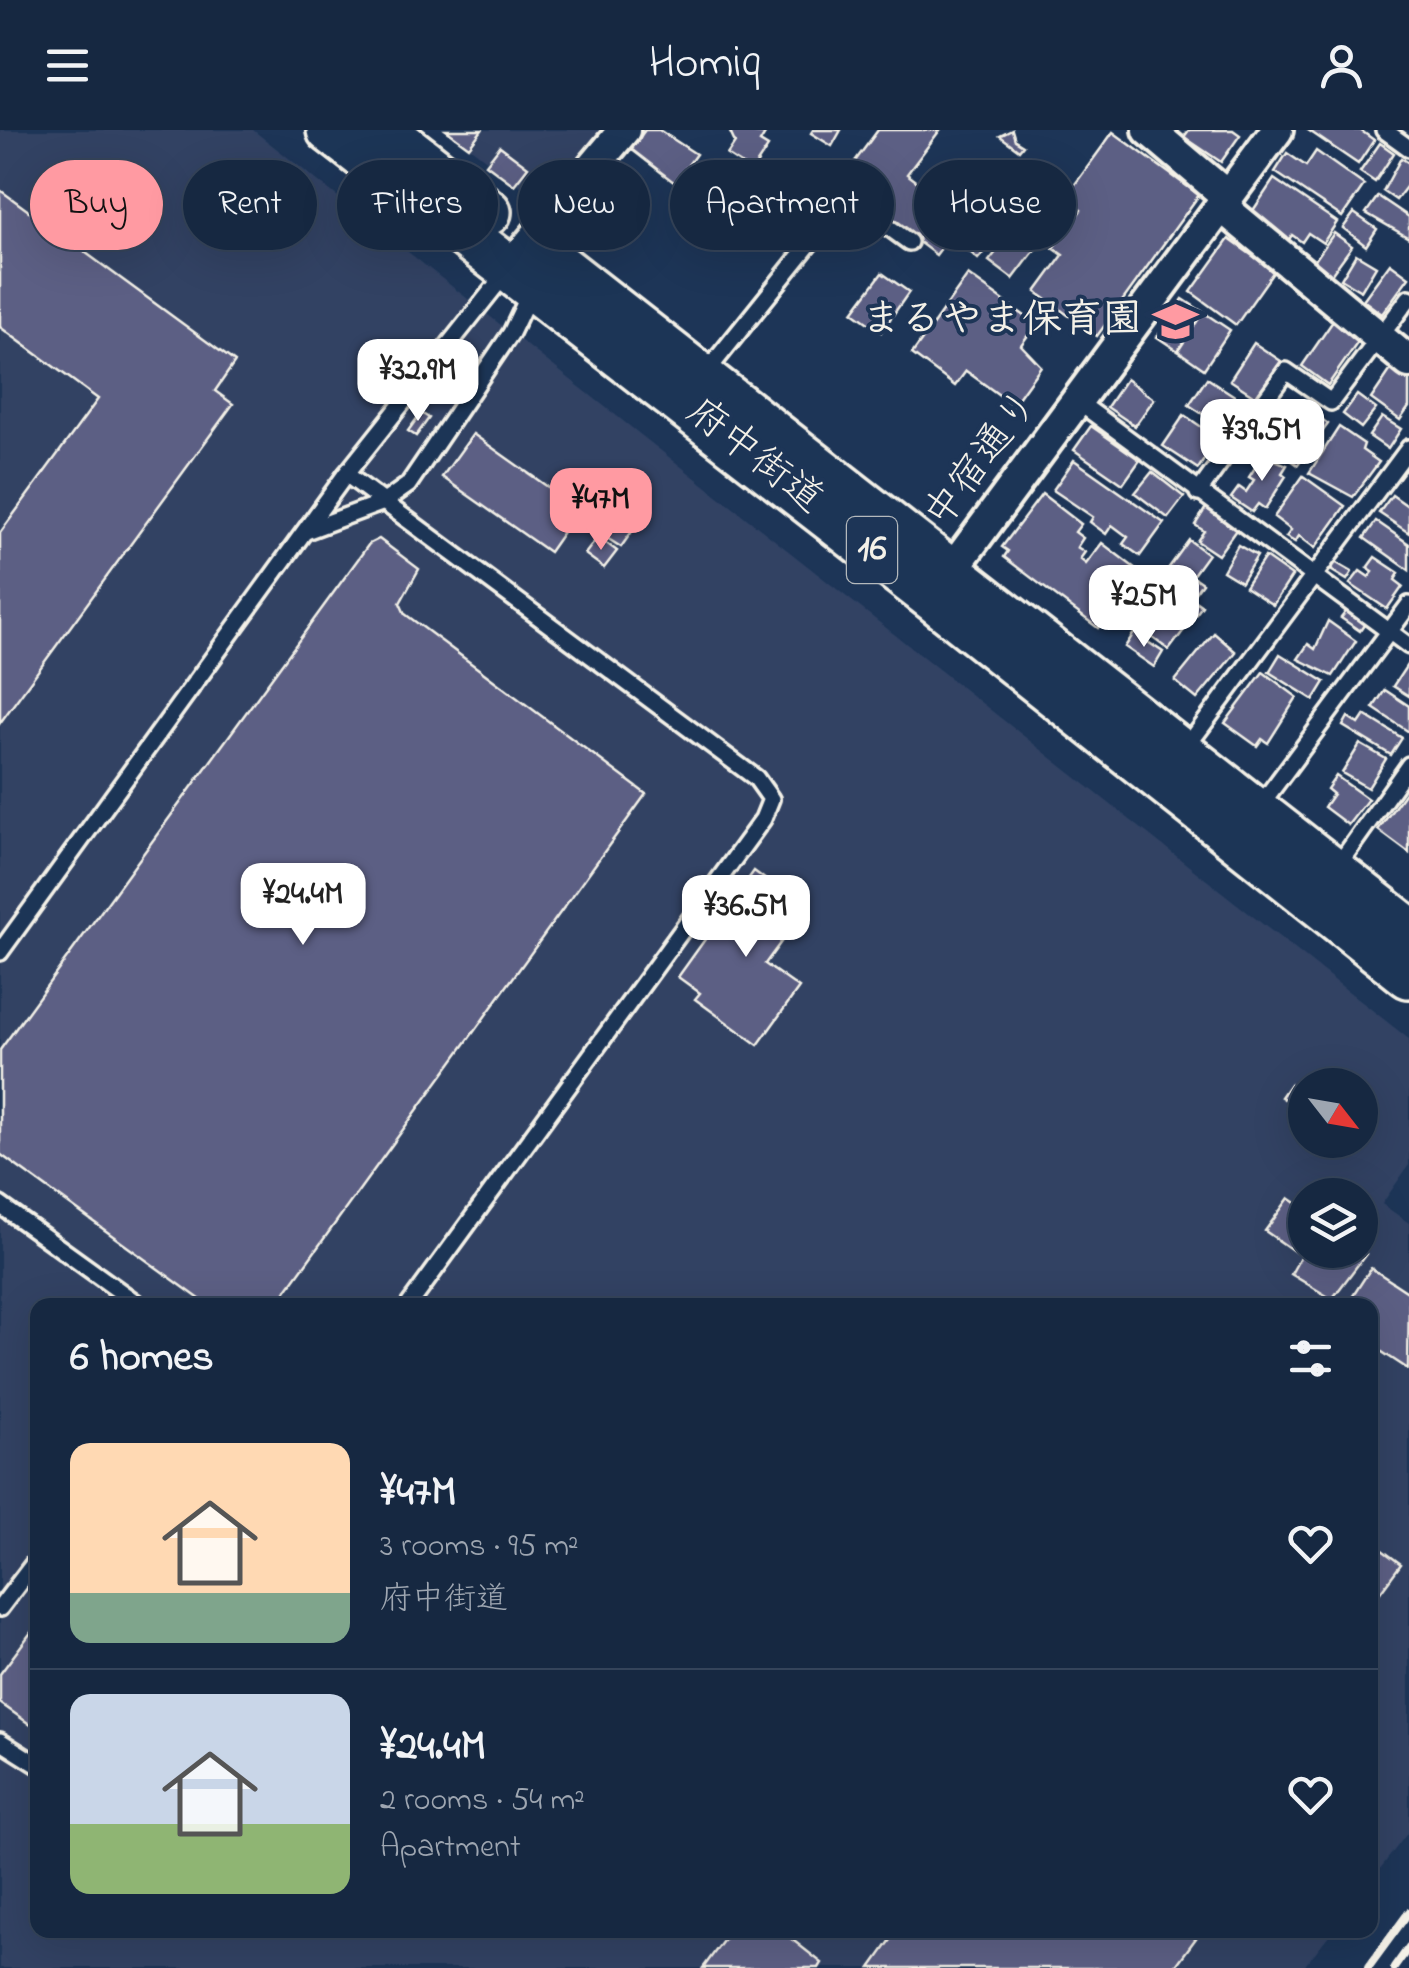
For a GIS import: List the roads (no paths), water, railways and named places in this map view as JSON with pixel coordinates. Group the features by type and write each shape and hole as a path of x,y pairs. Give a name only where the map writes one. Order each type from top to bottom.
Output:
{"main road":[{"name":"府中街道","path":"330,130 533,256 703,376 942,583 1409,975"},
{"name":"府中街道","path":"383,130 533,256 942,583 1183,753 1409,931"}],"street":[{"path":"533,256 624,130"},
{"path":"1149,130 1409,362"},
{"name":"中宿通り","path":"942,583 1277,130"}],"lane":[{"path":"1384,130 1409,148"},
{"path":"703,376 847,197 909,242"},
{"path":"0,952 346,474 533,256"},
{"path":"306,530 384,502 408,485 511,333 533,256"},
{"path":"1198,493 1286,371 1330,402 1409,298"},
{"path":"1077,401 1409,646"},
{"path":"1183,753 1409,448"},
{"path":"346,474 756,778 771,799 763,819 415,1298"},
{"path":"1257,810 1409,604"},
{"path":"1334,872 1409,765"},
{"path":"0,1205 129,1298"},
{"path":"0,1608 30,1569"},
{"path":"0,1741 30,1760"}],"railway":[{"path":"1368,1968 1409,1912"},
{"path":"1394,1968 1409,1947"}],"place":[{"name":"まるやま保育園","path":"1175,321"}]}
